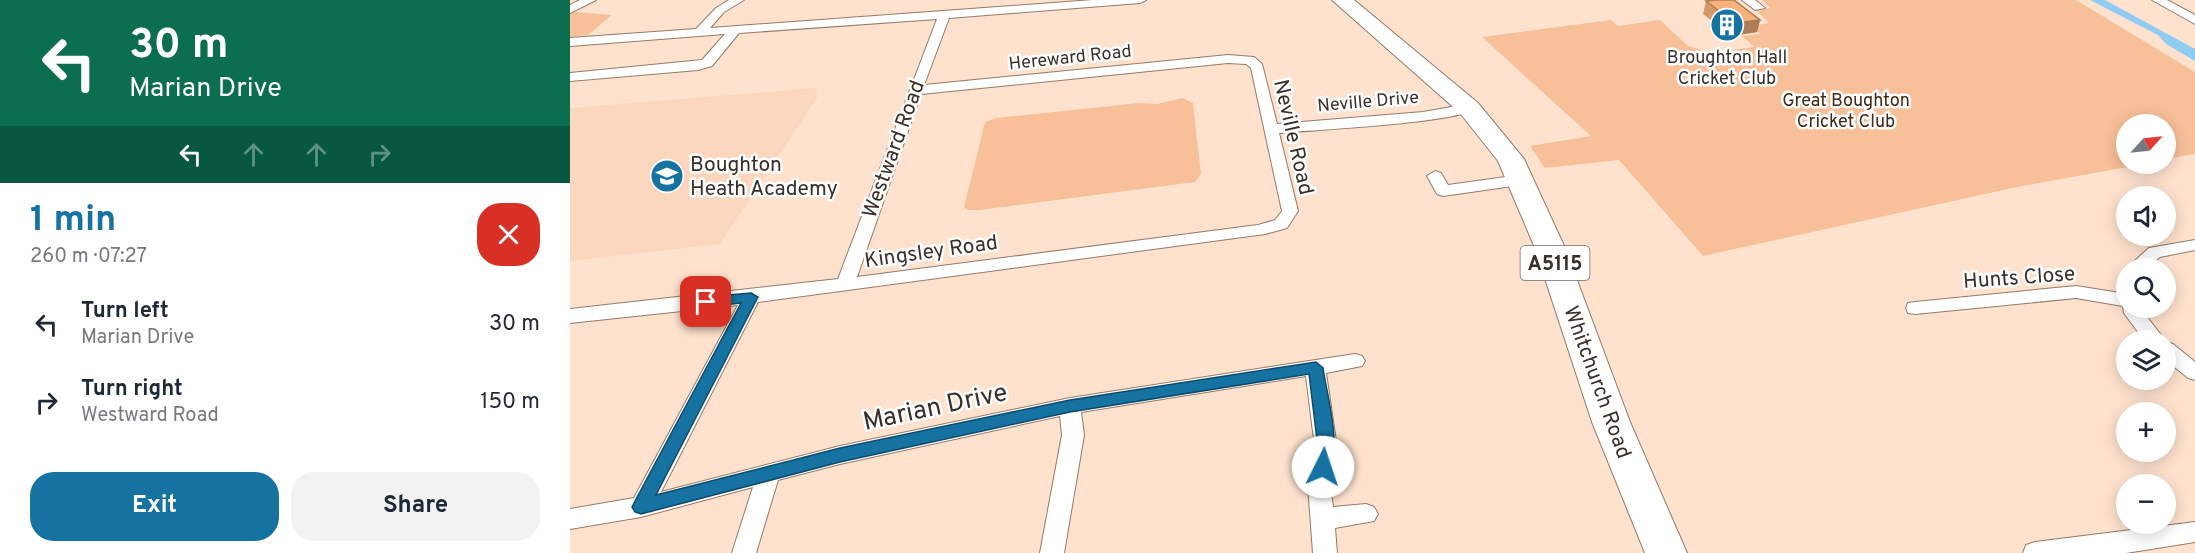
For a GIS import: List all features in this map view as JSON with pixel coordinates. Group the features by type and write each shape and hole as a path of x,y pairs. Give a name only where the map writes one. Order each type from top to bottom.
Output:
{"highway":[{"name":"Whitchurch Road","path":"1342,0 1468,108 1511,159 1550,248 1611,422 1666,553"}],"street":[{"path":"570,9 590,0"},
{"path":"700,32 720,10 738,0"},
{"path":"570,42 1140,0"},
{"path":"1748,0 1759,8"},
{"path":"2158,0 2195,20"},
{"name":"Westward Road","path":"844,285 944,15"},
{"path":"570,77 693,67 707,63 735,30"},
{"name":"Hereward Road","path":"915,90 1228,59"},
{"name":"Neville Road","path":"1228,59 1249,60 1257,67 1290,211"},
{"name":"Neville Drive","path":"1271,129 1423,116 1468,108"},
{"path":"1435,176 1443,190 1520,180"},
{"name":"Kingsley Road","path":"570,316 751,297 1259,230 1281,224 1290,211"},
{"path":"2148,258 2155,252 2195,245"},
{"name":"Hunts Close","path":"1916,308 2076,292 2116,299"},
{"path":"641,507 751,297"},
{"path":"2176,357 2195,373"},
{"name":"Marian Drive","path":"570,519 641,507 768,476 840,455 1070,406 1355,362"},
{"path":"1316,368 1326,448 1319,485 1320,519 1325,553"},
{"path":"1052,553 1073,435 1070,406"},
{"path":"744,553 768,476"},
{"path":"1320,519 1366,514"},
{"path":"2035,553 2081,549 2195,532"}],"shaded area":[{"name":"Boughton Heath Academy","path":"816,88 817,98 720,244 570,261 570,108"}],"green space":[{"name":"Great Boughton Cricket Club","path":"1762,0 2076,0 2195,72 2195,154 2176,157 2176,114 2116,114 2116,169 2017,187 1703,256 1619,160 1545,168 1530,146 1591,136 1482,37 1611,20 1618,26 1660,20 1688,46 1713,53 1754,47 1742,36 1760,34 1751,26 1769,23 1757,11 1770,8"},
{"path":"575,12 612,15 588,35 570,37 570,14"},
{"path":"1182,98 1193,103 1201,174 1195,182 979,210 968,210 964,207 985,122 996,118 1139,103 1157,104"}],"water":[{"path":"2090,0 2105,0 2195,49 2195,61 2166,44 2158,35"}],"building":[{"path":"1734,0 1760,20 1735,23 1706,1"}],"place":[{"name":"Broughton Hall Cricket Club","path":"1727,25"},
{"name":"Boughton Heath Academy","path":"667,176"}],"route":[{"path":"706,302 751,297 641,507 768,476 840,455 1070,406 1316,368 1326,448 1323,467"}]}
